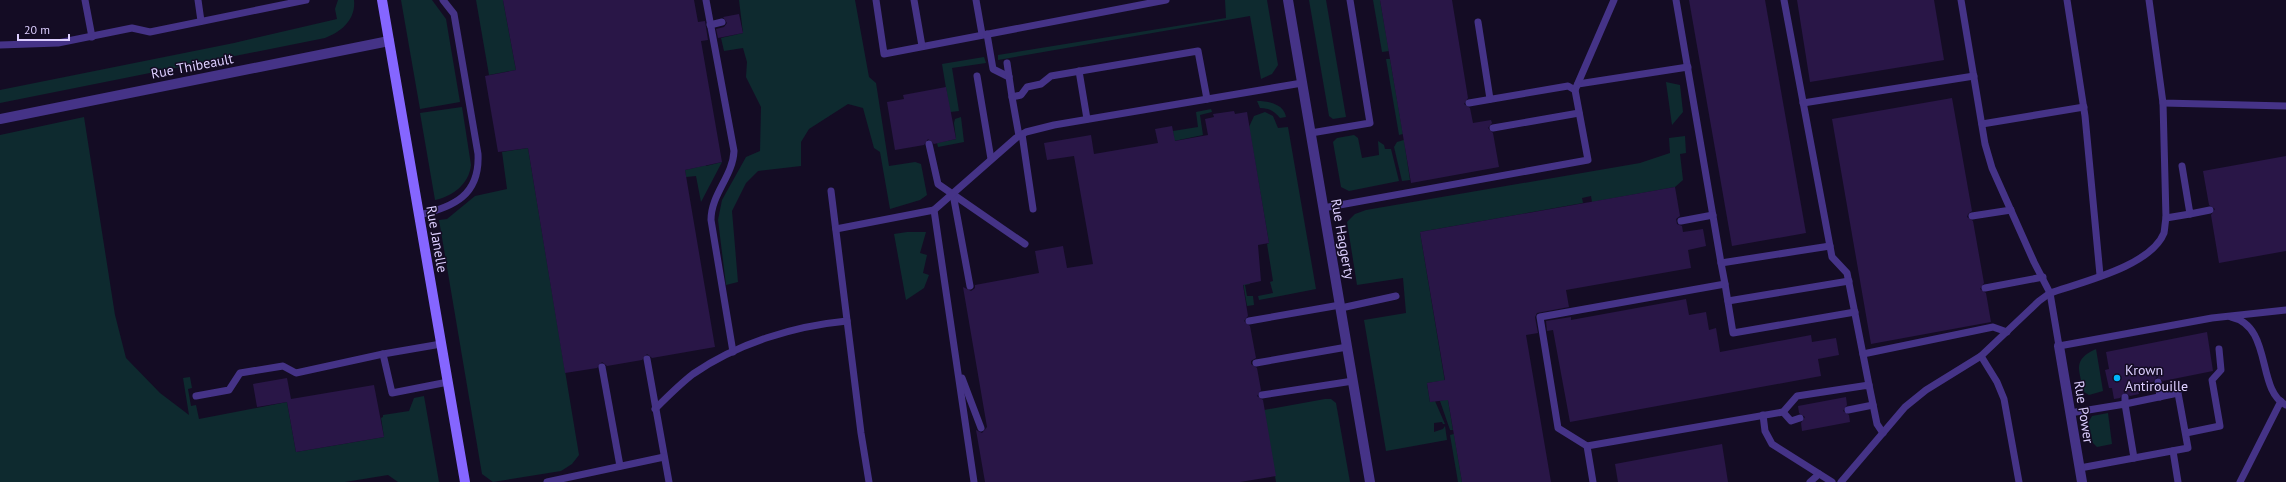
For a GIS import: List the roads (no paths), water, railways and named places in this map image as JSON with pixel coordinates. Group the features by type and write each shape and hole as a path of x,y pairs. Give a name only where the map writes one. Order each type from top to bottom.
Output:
{"main road":[{"name":"Rue Janelle","path":"382,0 465,482"}],"street":[{"name":"Rue Haggerty","path":"1288,0 1370,482"},
{"name":"Rue Thibeault","path":"0,119 389,41"},
{"name":"Rue Power","path":"2059,346 2082,482"}],"lane":[{"path":"85,0 92,37"},
{"path":"198,0 201,21"},
{"path":"0,45 58,43 132,28 150,32 306,0"},
{"path":"419,215 442,210 453,204 470,188 478,172 478,154 454,14 443,0"},
{"path":"706,0 734,151 731,167 715,195 711,215 733,352"},
{"path":"876,0 884,54 1166,0"},
{"path":"914,0 922,46"},
{"path":"976,0 993,69 1009,77"},
{"path":"1311,133 1370,124 1350,0"},
{"path":"1323,208 1588,160 1579,113 1576,87 1614,0"},
{"path":"1676,0 1733,333 1855,312"},
{"path":"1784,0 1832,257 1847,273 1877,424 1883,433"},
{"path":"1961,0 1982,124 1992,168 2034,262 2050,293 2059,346 2227,317 2286,310"},
{"path":"2067,0 2084,107 2100,275"},
{"path":"1841,482 1905,407 1926,390 1981,356 2039,301 2050,293 2133,263 2148,254 2164,232 2166,218 2163,103 2149,0"},
{"path":"710,25 722,22"},
{"path":"1478,22 1490,99"},
{"path":"1012,97 1021,95 1027,87 1041,84 1051,76 1198,51 1207,99"},
{"path":"1006,63 1034,209"},
{"path":"1469,103 1568,86 1576,87 1688,66"},
{"path":"1079,71 1087,119"},
{"path":"977,76 991,159"},
{"path":"1803,103 1974,76"},
{"path":"836,229 934,210 991,159 1021,135 1038,128 1302,84"},
{"path":"2163,103 2286,106"},
{"path":"1982,124 2084,107"},
{"path":"1493,128 1579,113"},
{"path":"929,144 938,184 1025,244"},
{"path":"2182,166 2190,214"},
{"path":"831,191 869,482"},
{"path":"953,194 970,286"},
{"path":"934,210 959,368 964,419 974,482"},
{"path":"1972,216 2011,210"},
{"path":"2166,218 2210,210"},
{"path":"1681,221 1713,215"},
{"path":"1721,262 1830,246"},
{"path":"1985,288 2043,277"},
{"path":"1728,301 1849,281"},
{"path":"1725,284 1540,318 1558,428 1587,446 1784,412 1797,396 1869,385"},
{"path":"1249,321 1396,296"},
{"path":"2227,317 2237,319 2251,331 2262,353 2273,392 2283,403 2240,482"},
{"path":"655,409 691,376 733,352 751,344 799,328 847,321"},
{"path":"1863,354 1993,327 2007,332"},
{"path":"196,396 229,390 240,373 283,366 296,372 441,344"},
{"path":"1256,362 1347,347"},
{"path":"2186,433 2220,426 2212,380 2221,370 2219,349"},
{"path":"383,354 392,393 448,382"},
{"path":"1981,356 1997,382 2004,399 2019,482"},
{"path":"647,359 669,482"},
{"path":"602,367 620,466"},
{"path":"959,368 982,428"},
{"path":"1262,395 1353,381"},
{"path":"2158,382 2160,397"},
{"path":"2070,413 2125,400 2160,397 2178,393 2186,433 2188,448 2080,468"},
{"path":"2125,400 2134,458"},
{"path":"1848,410 1873,405"},
{"path":"1784,412 1791,420 1800,418"},
{"path":"1763,415 1765,431 1772,444 1832,482"},
{"path":"1587,446 1593,482"},
{"path":"2173,451 2178,482"},
{"path":"547,482 664,457"},
{"path":"1810,482 1819,474"}],"place":[{"name":"Krown Antirouille","path":"2117,378"}]}
